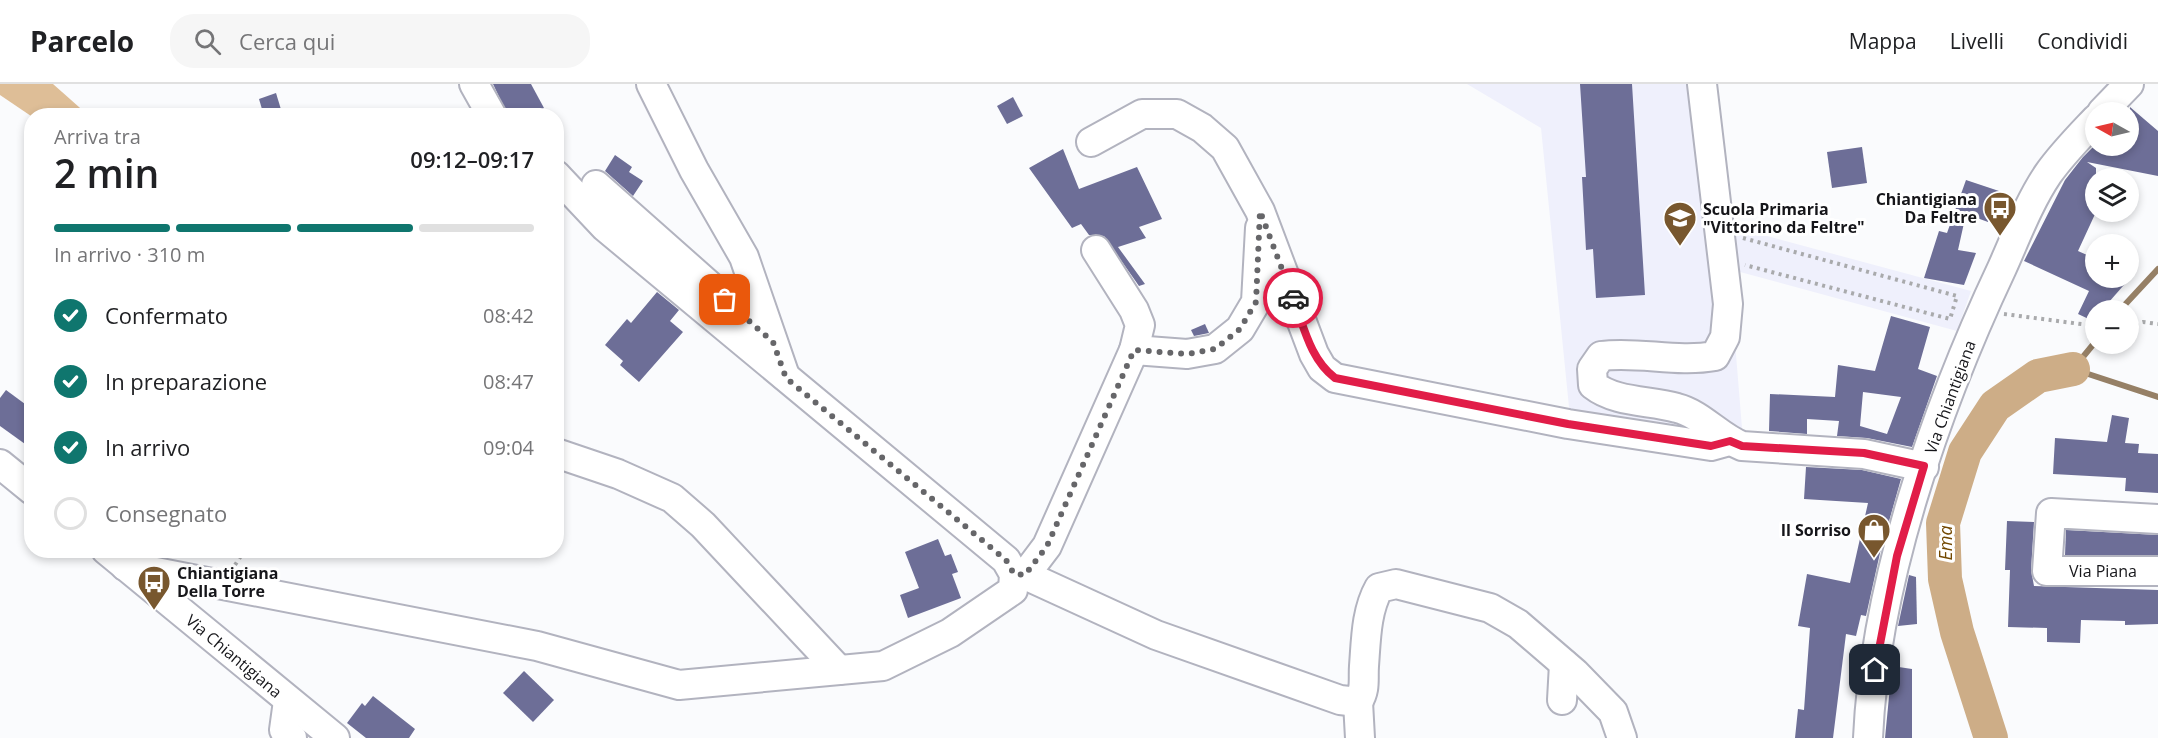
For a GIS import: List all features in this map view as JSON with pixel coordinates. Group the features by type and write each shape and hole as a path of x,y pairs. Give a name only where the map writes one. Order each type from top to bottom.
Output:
{"street":[{"path":"474,84 488,108"},
{"path":"651,84 694,170 744,257 786,378"},
{"path":"1702,84 1728,304 1725,337 1714,356 1691,360 1614,354 1601,356 1592,369 1593,385 1606,395 1680,408 1730,441 1742,446 1864,453 1924,466"},
{"path":"2112,102 2129,84"},
{"path":"1091,142 1142,114 1177,114 1202,128 1226,148 1260,211 1314,354 1322,368 1335,378 1568,424 1711,446 1730,441"},
{"name":"Via Chiantigiana","path":"1868,738 1882,626 1897,556 1924,466 1982,311 2031,206 2047,177 2085,132"},
{"path":"564,183 605,227 1020,574 1156,635 1340,700 1358,702"},
{"path":"596,185 773,342"},
{"path":"1134,350 1187,354 1215,349 1240,329 1256,302 1260,211"},
{"path":"115,558 537,646 679,685 883,666 950,633 1013,590 1020,574 1047,546 1134,350 1140,325 1134,310 1096,250"},
{"path":"564,456 618,474 672,498 703,525 839,670"},
{"path":"0,464 24,484"},
{"name":"Via Piana","path":"2158,519 2051,513 2048,570 2158,571"},
{"name":"Via Chiantigiana","path":"115,558 335,738"},
{"path":"1360,738 1358,702 1364,692 1371,603 1379,588 1396,584 1490,608 1518,624 1564,664 1613,712 1622,738"},
{"path":"1562,700 1564,664"},
{"path":"288,701 284,730 291,738"}],"path":[{"path":"1721,246 1957,296 1950,319 1721,246"},
{"path":"1996,314 2085,324"},
{"path":"2139,323 2158,324"}],"shaded area":[{"path":"0,84 53,84 80,108 24,108 24,111 0,95"},
{"name":"Scuola Primaria \"Vittorino da Feltre\"","path":"1467,84 1715,84 1726,225 1971,291 1957,331 1729,269 1742,428 1713,428 1703,436 1570,417 1541,128"}],"building":[{"path":"493,84 531,84 544,108 504,108"},
{"path":"1580,84 1632,84 1645,295 1596,298 1593,249 1586,250 1582,177 1586,177"},
{"path":"276,93 281,108 262,108 259,99"},
{"path":"1013,97 1023,116 1007,124 997,106"},
{"path":"2139,115 2158,131 2158,176 2139,172 2139,168 2117,168 2087,162 2096,168 2085,168 2085,222 2091,222 2078,251 2085,254 2085,288 2121,288 2111,300 2085,300 2085,317 2078,314 2089,291 2024,261 2065,180 2085,155 2139,156"},
{"path":"1862,147 1867,183 1832,188 1827,152"},
{"path":"1063,149 1079,189 1137,167 1162,219 1139,227 1146,238 1118,247 1145,284 1139,286 1104,236 1089,235 1081,224 1072,228 1029,168"},
{"path":"615,155 632,167 629,172 643,181 633,196 605,171"},
{"path":"1966,180 1999,191 1988,222 1966,214 1958,250 1976,253 1964,285 1924,278 1939,231 1947,233"},
{"path":"657,292 679,310 670,321 683,332 639,382 620,365 623,361 605,345 627,319 631,323"},
{"path":"1891,316 1930,327 1918,369 1937,376 1912,447 1867,438 1837,436 1839,421 1807,419 1807,434 1769,431 1770,394 1835,397 1838,365 1875,371","holes":["1863,392 1901,397 1887,434 1860,426"]},
{"path":"1205,324 1209,333 1194,336 1191,330"},
{"path":"6,390 24,403 24,443 0,426 0,398"},
{"path":"2112,415 2129,418 2125,443 2139,444 2138,453 2158,454 2158,493 2125,491 2126,478 2053,474 2055,438 2107,442"},
{"path":"1806,467 1862,470 1901,479 1880,553 1866,616 1861,615 1856,636 1846,634 1833,738 1795,738 1798,709 1804,710 1810,628 1798,626 1807,574 1850,583 1868,503 1804,499"},
{"path":"2007,521 2034,522 2031,570 2034,586 2158,590 2158,624 2125,625 2125,621 2081,620 2080,643 2047,642 2047,628 2008,627 2010,570 2005,570"},
{"path":"2066,530 2158,535 2158,555 2065,555"},
{"path":"938,539 945,556 951,554 958,572 952,574 961,598 908,618 900,595 919,588 905,552"},
{"path":"1909,575 1916,577 1917,624 1898,626"},
{"path":"1892,666 1912,669 1912,738 1885,738"},
{"path":"524,671 554,700 533,722 503,693"},
{"path":"373,696 415,729 409,738 366,738 347,723 362,703 365,706"}],"waterway":[{"path":"2129,300 2158,269"},
{"path":"2085,354 2073,369 2158,397"},
{"name":"Ema","path":"1991,738 1957,632 1945,579 1943,523 1965,452 1995,406 2038,376 2073,369"}],"way so far":[{"path":"725,300 773,342 786,378 1006,560 1014,574 1025,575 1047,546 1134,350 1187,354 1215,349 1240,329 1256,302 1260,255 1260,211 1293,298"}],"place":[{"name":"Chiantigiana Da Feltre","path":"2000,237"},
{"name":"Scuola Primaria \"Vittorino da Feltre\"","path":"1680,247"},
{"name":"Il Sorriso","path":"1874,559"},
{"name":"Chiantigiana Della Torre","path":"154,611"}],"route":[{"path":"1293,298 1314,354 1322,368 1335,378 1568,424 1690,443 1711,446 1730,441 1742,446 1864,453 1924,466 1897,556 1875,670"}]}
